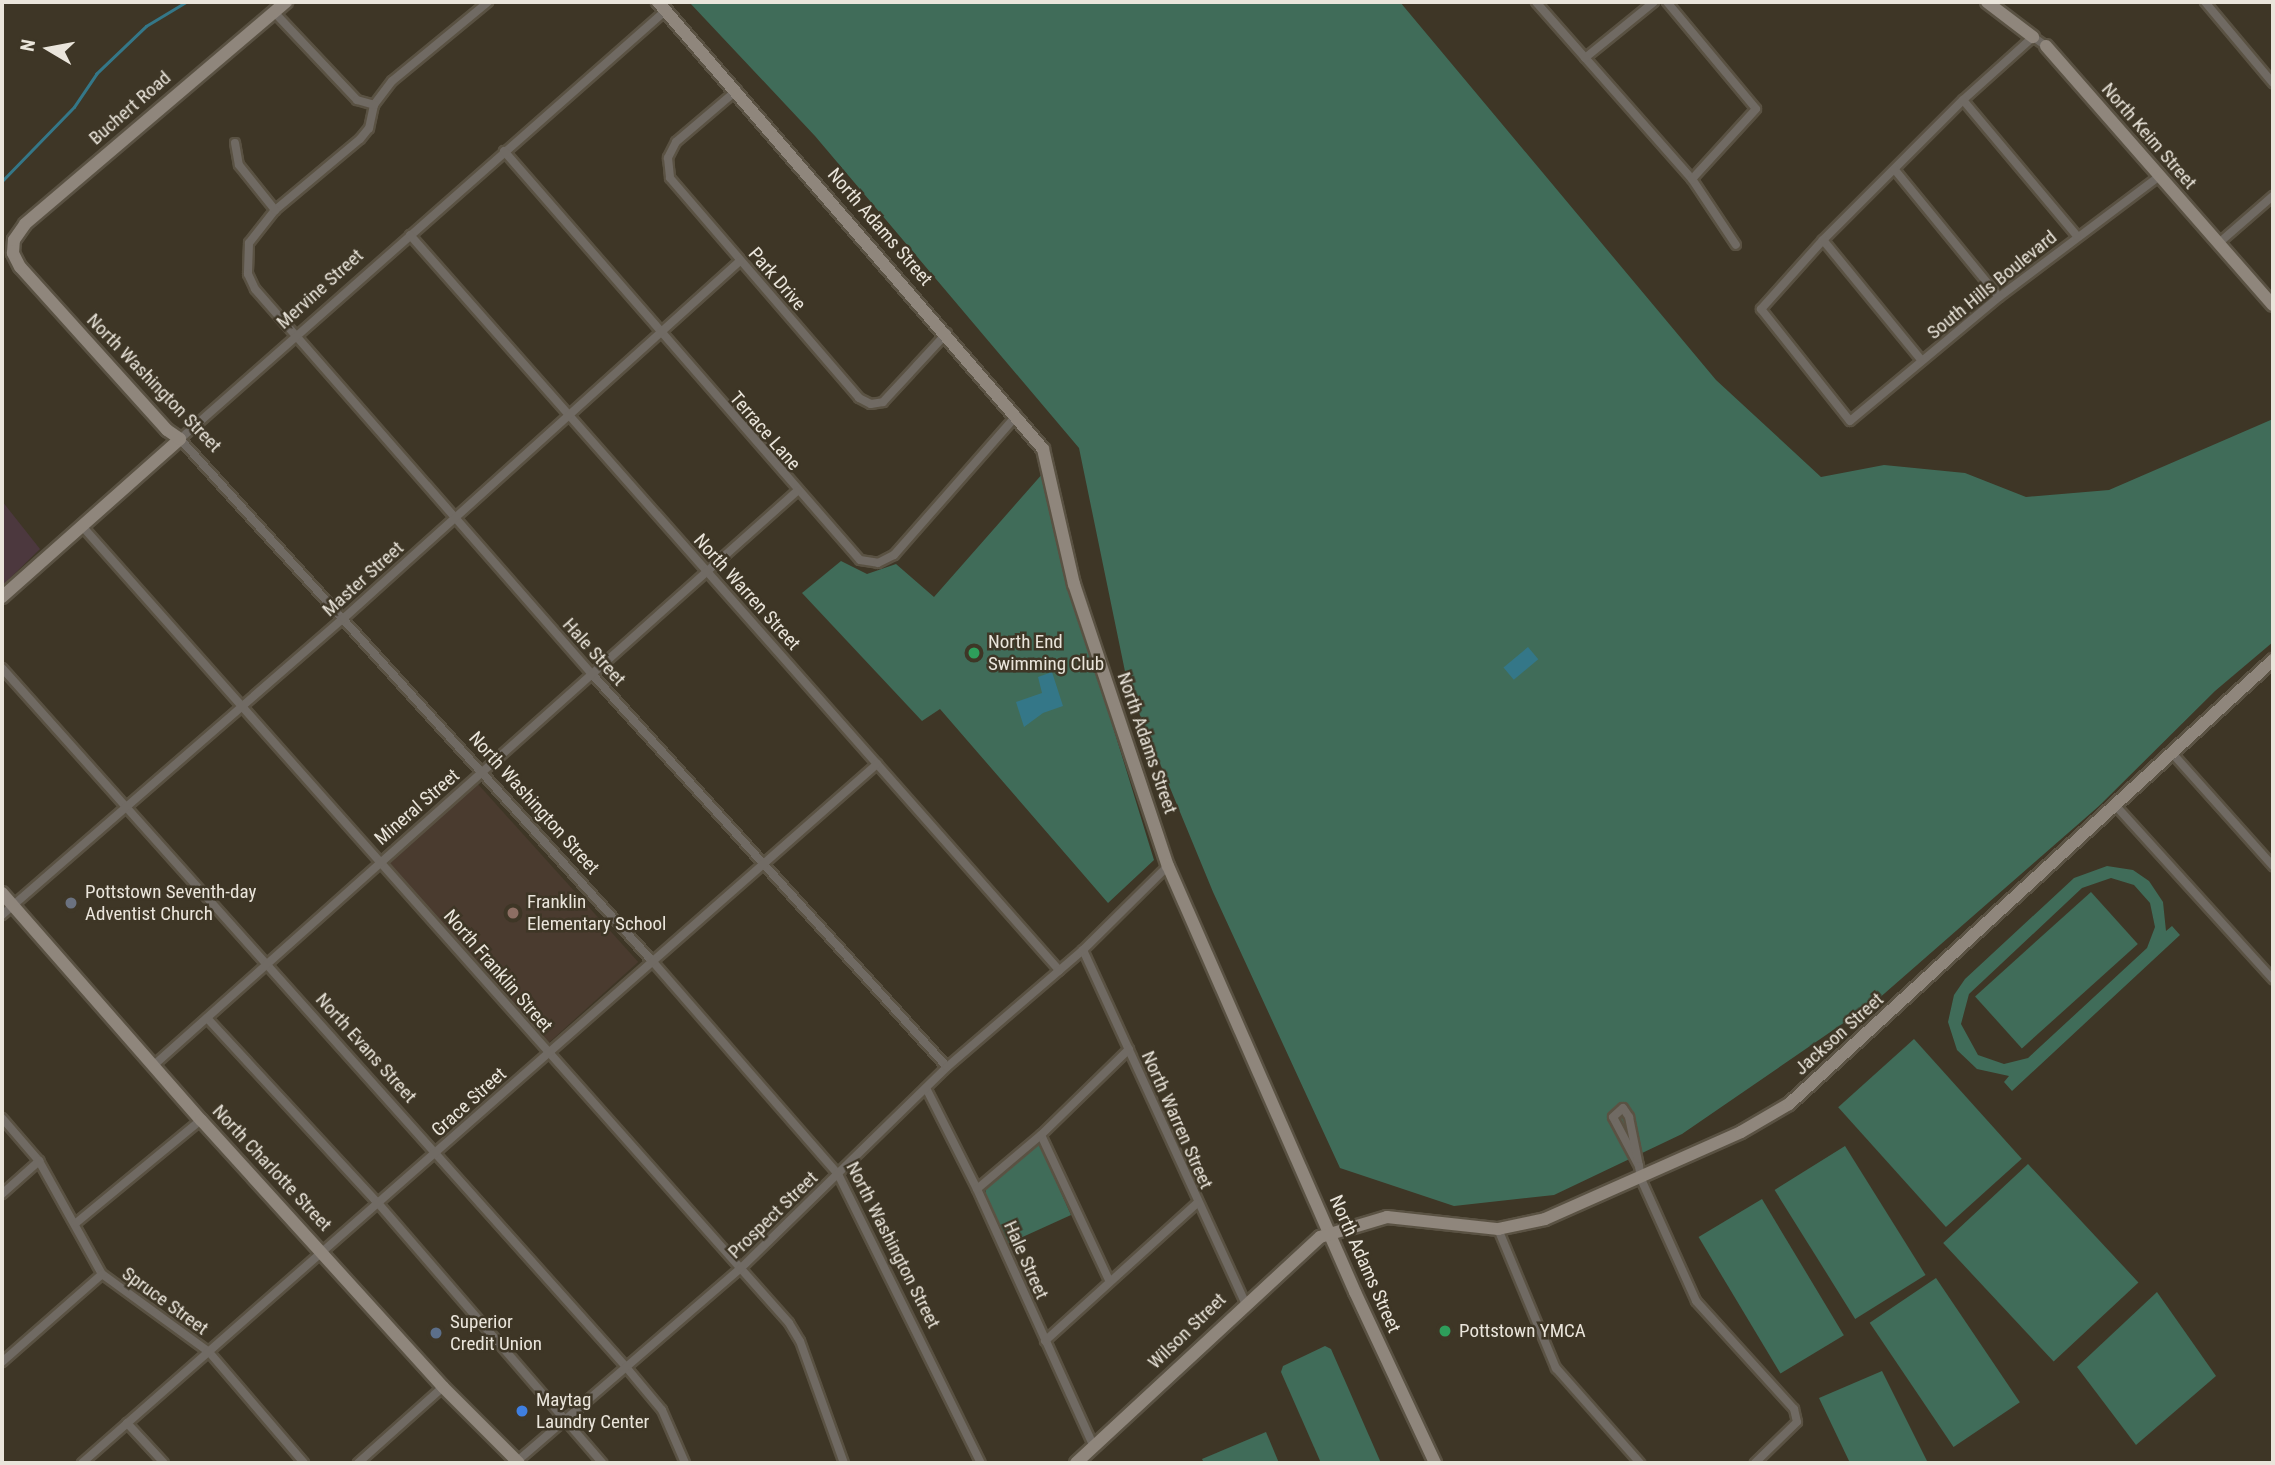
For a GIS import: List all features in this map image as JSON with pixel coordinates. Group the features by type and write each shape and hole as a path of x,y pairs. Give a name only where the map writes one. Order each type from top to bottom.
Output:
{"street":[{"name":"Buchert Road","path":"13,253 14,240 25,224 286,2"},
{"path":"235,143 239,164 275,209 360,139 369,128 374,105 392,81 488,2"},
{"path":"1536,2 1692,178 1736,245"},
{"path":"1585,58 1654,2"},
{"path":"1667,2 1756,109 1692,178"},
{"path":"2205,2 2273,83"},
{"name":"North Keim Street","path":"1993,3 2046,46 2157,178 2220,242 2273,305"},
{"name":"North Adams Street","path":"661,7 737,90 947,333 1017,415 1046,456 1074,584 1168,866 1435,1463"},
{"name":"Mervine Street","path":"2,597 504,151 661,7"},
{"path":"274,12 357,100 374,105"},
{"path":"1922,361 1823,240 1963,100 2033,37"},
{"name":"Park Drive","path":"737,90 676,142 668,164 676,186 740,261 864,403 877,404 888,397 947,333"},
{"path":"1963,100 2077,236"},
{"name":"Terrace Lane","path":"504,151 853,556 869,563 886,560 1017,415"},
{"path":"1895,170 1999,297"},
{"name":"South Hills Boulevard","path":"1823,240 1761,309 1850,421 1999,297 2157,178"},
{"path":"2220,242 2273,195"},
{"name":"Hale Street","path":"275,209 249,243 248,274 256,289 592,673 947,1067"},
{"name":"North Warren Street","path":"410,235 567,417 709,571 1059,970"},
{"name":"North Washington Street","path":"13,253 96,352 180,439 344,618 480,773 653,962 838,1174 981,1463"},
{"name":"Master Street","path":"2,915 344,618 658,332 740,261"},
{"name":"Mineral Street","path":"154,1065 380,860 797,491"},
{"name":"North Franklin Street","path":"82,526 741,1268 800,1341 844,1463"},
{"name":"Jackson Street","path":"1330,1233 1361,1222 1396,1216 1498,1229 1545,1219 1789,1104 2273,660"},
{"name":"North Evans Street","path":"2,668 268,962 626,1367 662,1410 685,1463"},
{"path":"2172,753 2273,866"},
{"name":"Grace Street","path":"82,1463 877,764"},
{"path":"2116,806 2272,975"},
{"name":"Prospect Street","path":"517,1463 741,1268 947,1067 1083,950 1168,866"},
{"name":"North Charlotte Street","path":"2,893 201,1120 322,1250 443,1387 517,1463"},
{"name":"North Warren Street","path":"1083,950 1196,1203 1245,1302"},
{"path":"207,1018 377,1202 602,1463"},
{"path":"977,1189 1041,1135 1129,1049"},
{"name":"Hale Street","path":"926,1088 977,1189 1094,1447"},
{"path":"1640,1172 1629,1117 1623,1108 1613,1117 1696,1301 1794,1409 1797,1422 1755,1463"},
{"name":"Spruce Street","path":"2,1118 39,1161 76,1223 102,1274 209,1352 304,1463"},
{"path":"76,1223 201,1120"},
{"path":"1041,1135 1109,1280"},
{"path":"2,1194 39,1161"},
{"path":"1045,1341 1196,1203"},
{"path":"1498,1229 1556,1368 1640,1463"},
{"name":"Wilson Street","path":"1076,1463 1245,1302 1315,1240 1330,1233"},
{"path":"2,1362 102,1274"},
{"path":"358,1463 443,1387"},
{"path":"127,1423 164,1463"}],"shaded area":[{"path":"2,501 40,549 2,586"},
{"name":"Franklin Elementary School","path":"477,783 638,962 549,1042 388,863"}],"green space":[{"path":"1400,2 1716,380 1821,477 1884,465 1965,473 2026,497 2109,490 2273,419 2273,642 2215,691 2099,806 1877,1000 1682,1134 1554,1195 1454,1206 1340,1168 1213,892 1128,686 1079,448 815,136 690,3"},
{"name":"North End Swimming Club","path":"1044,472 1057,545 1154,860 1108,903 940,709 922,721 802,593 841,561 867,574 896,564 934,597"},
{"path":"2107,866 2133,870 2149,881 2163,902 2166,931 2172,926 2180,935 2012,1091 2004,1082 2009,1076 1977,1069 1957,1050 1948,1022 1954,995 1965,979 2074,878","holes":["2111,878 2134,885 2150,903 2155,927 2147,948 2028,1058 2004,1064 1978,1055 1961,1024 1969,994 2082,888"]},
{"path":"2091,892 2138,944 2022,1048 1975,996"},
{"path":"1914,1039 2022,1159 1946,1227 1838,1107"},
{"path":"1039,1143 1071,1215 1005,1245 985,1197 986,1188"},
{"path":"1845,1146 1926,1275 1855,1319 1775,1190"},
{"path":"2028,1164 2138,1282 2054,1362 1943,1243"},
{"path":"1762,1199 1844,1335 1780,1373 1699,1237"},
{"path":"1936,1278 2020,1402 1954,1447 1870,1323"},
{"path":"2157,1292 2216,1376 2136,1445 2077,1367"},
{"path":"1325,1346 1331,1349 1381,1463 1321,1463 1281,1372 1283,1366"},
{"path":"1882,1371 1928,1463 1850,1463 1819,1398"},
{"path":"1266,1432 1279,1463 1204,1463 1202,1459"}],"water":[{"path":"1528,647 1538,659 1514,680 1503,668"},
{"path":"1052,672 1063,706 1043,713 1024,727 1016,702 1042,693 1038,677"}],"waterway":[{"path":"2,181 74,107 96,74 146,26 186,2"}],"place":[{"name":"North End Swimming Club","path":"974,653"},
{"name":"Pottstown Seventh-day Adventist Church","path":"71,903"},
{"name":"Franklin Elementary School","path":"513,913"},
{"name":"Pottstown YMCA","path":"1445,1331"},
{"name":"Superior Credit Union","path":"436,1333"},
{"name":"Maytag Laundry Center","path":"522,1411"}]}
